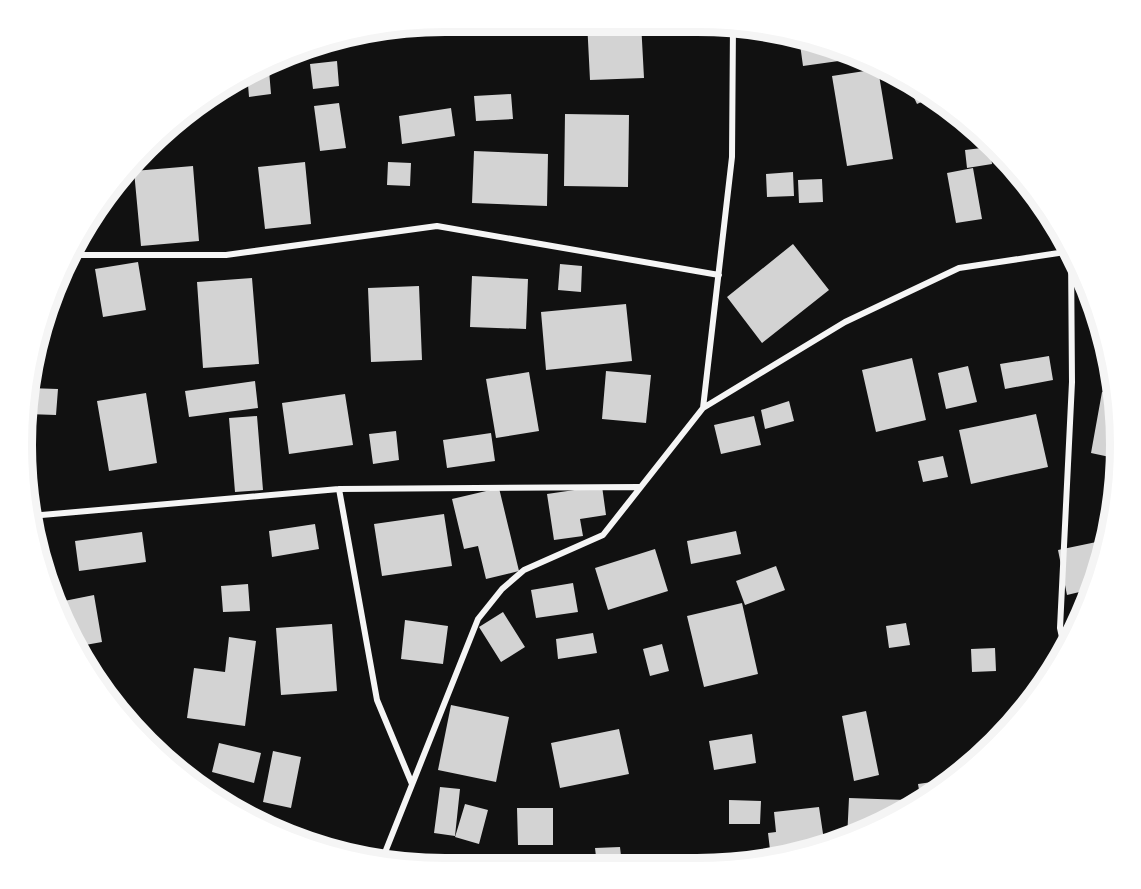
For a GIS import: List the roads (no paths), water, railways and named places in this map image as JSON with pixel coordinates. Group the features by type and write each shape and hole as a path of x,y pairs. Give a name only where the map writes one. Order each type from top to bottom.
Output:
{"street":[{"path":"703,408 732,157 733,33"},
{"path":"78,255 226,255 437,226 719,275"},
{"path":"385,853 478,619 502,589 524,570 603,536 703,408 845,322 959,268 1062,252"},
{"path":"1062,637 1060,628 1072,382 1071,271"},
{"path":"38,515 339,489 639,487"},
{"path":"339,489 377,700 412,784"}]}
